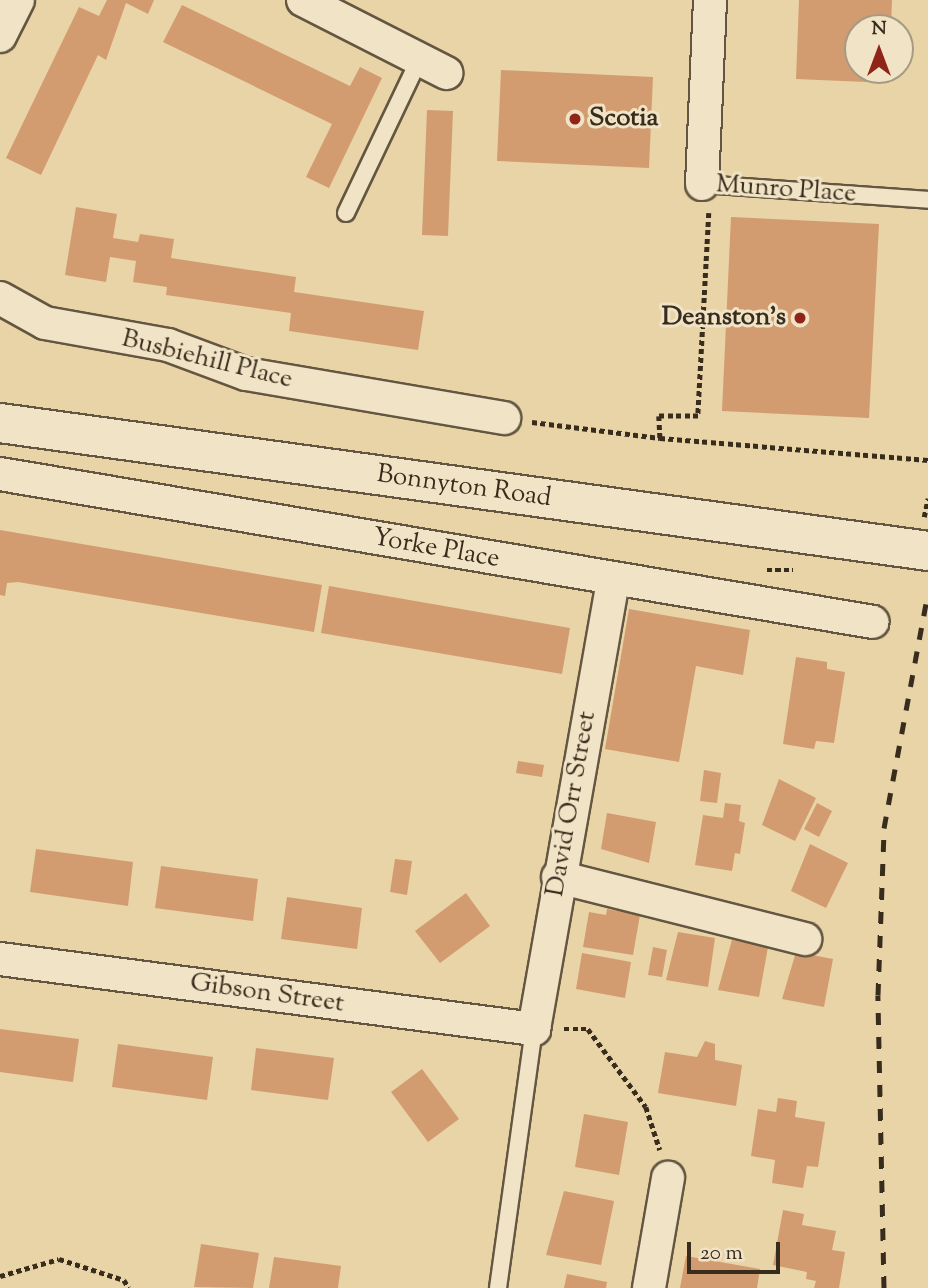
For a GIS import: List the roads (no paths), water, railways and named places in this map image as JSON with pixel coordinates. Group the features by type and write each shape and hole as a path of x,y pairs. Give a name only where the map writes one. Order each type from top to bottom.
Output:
{"street":[{"path":"0,36 18,0"},
{"path":"303,0 433,66"},
{"name":"Munro Place","path":"702,184 710,0"},
{"name":"Busbiehill Place","path":"0,298 45,323 168,345 246,374 504,418"},
{"name":"Bonnyton Road","path":"0,423 928,551"},
{"name":"Yorke Place","path":"0,474 873,622"},
{"name":"David Orr Street","path":"534,1029 558,877 613,580"},
{"path":"558,877 805,939"},
{"name":"Gibson Street","path":"0,959 534,1029"},
{"path":"649,1288 668,1178"}],"lane":[{"path":"346,213 433,66"},
{"name":"Munro Place","path":"702,184 928,200"},
{"path":"498,1288 534,1029"}],"railway":[{"path":"884,1288 878,995 884,828 928,593"}],"place":[{"name":"Scotia","path":"575,119"},
{"name":"Deanston's","path":"800,318"}]}
